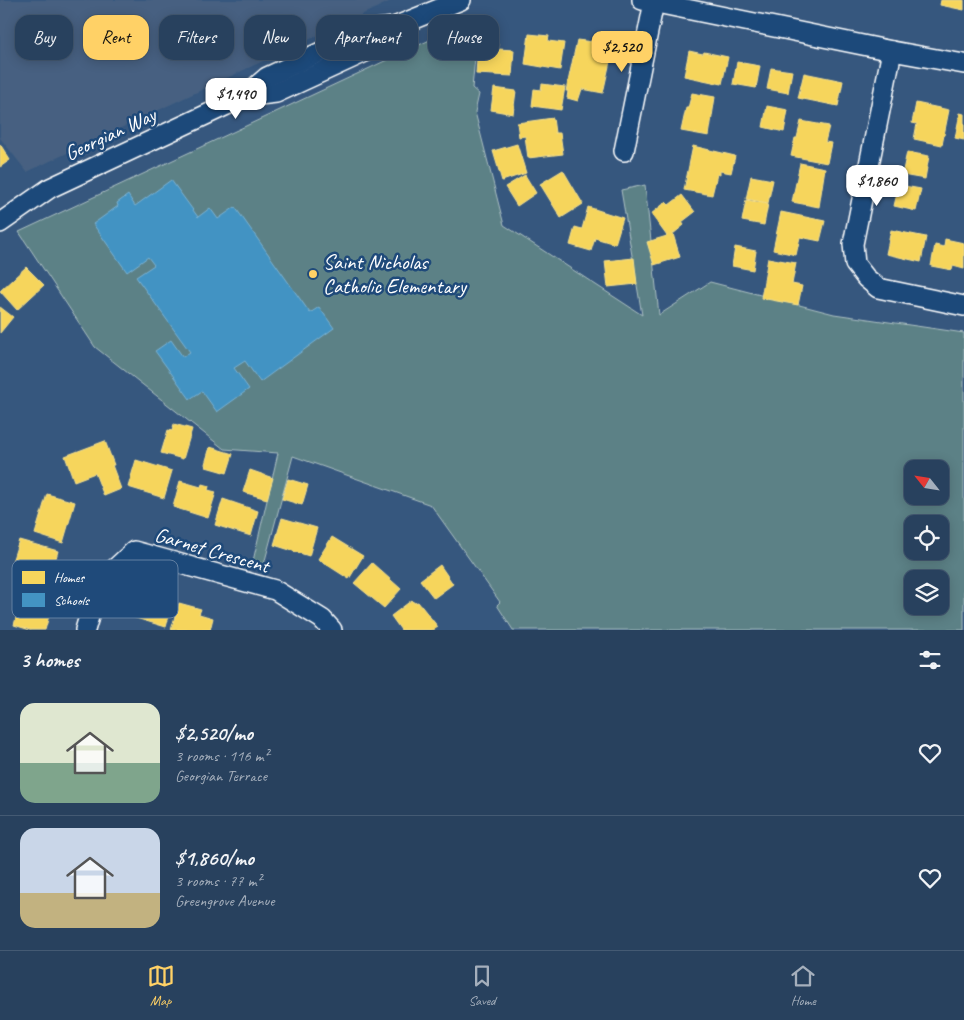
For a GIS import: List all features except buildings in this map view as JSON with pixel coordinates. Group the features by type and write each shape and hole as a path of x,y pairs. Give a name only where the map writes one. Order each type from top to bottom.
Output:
{"street":[{"name":"Georgian Way","path":"0,223 50,188 244,97 266,77 368,30 394,27 461,0"},
{"path":"624,151 648,1 964,64"},
{"path":"892,51 852,244 855,264 866,278 878,288 964,306"},
{"name":"Garnet Crescent","path":"124,560 134,551 166,560"},
{"name":"Garnet Crescent","path":"178,563 274,590 322,619 332,630"}],"shaded area":[{"path":"0,0 393,0 361,15 316,15 316,36 306,41 306,15 244,15 244,60 265,60 27,172 0,138"}],"green space":[{"path":"428,41 428,60 475,60 472,88 479,94 475,112 504,225 642,315 621,190 645,185 659,315 710,282 834,314 964,333 964,630 513,630 497,605 500,602 431,505 293,456 264,564 253,561 278,453 224,449 95,347 19,232 387,60 418,60 418,46"}],"place":[{"name":"Saint Nicholas Catholic Elementary","path":"313,274"}]}
